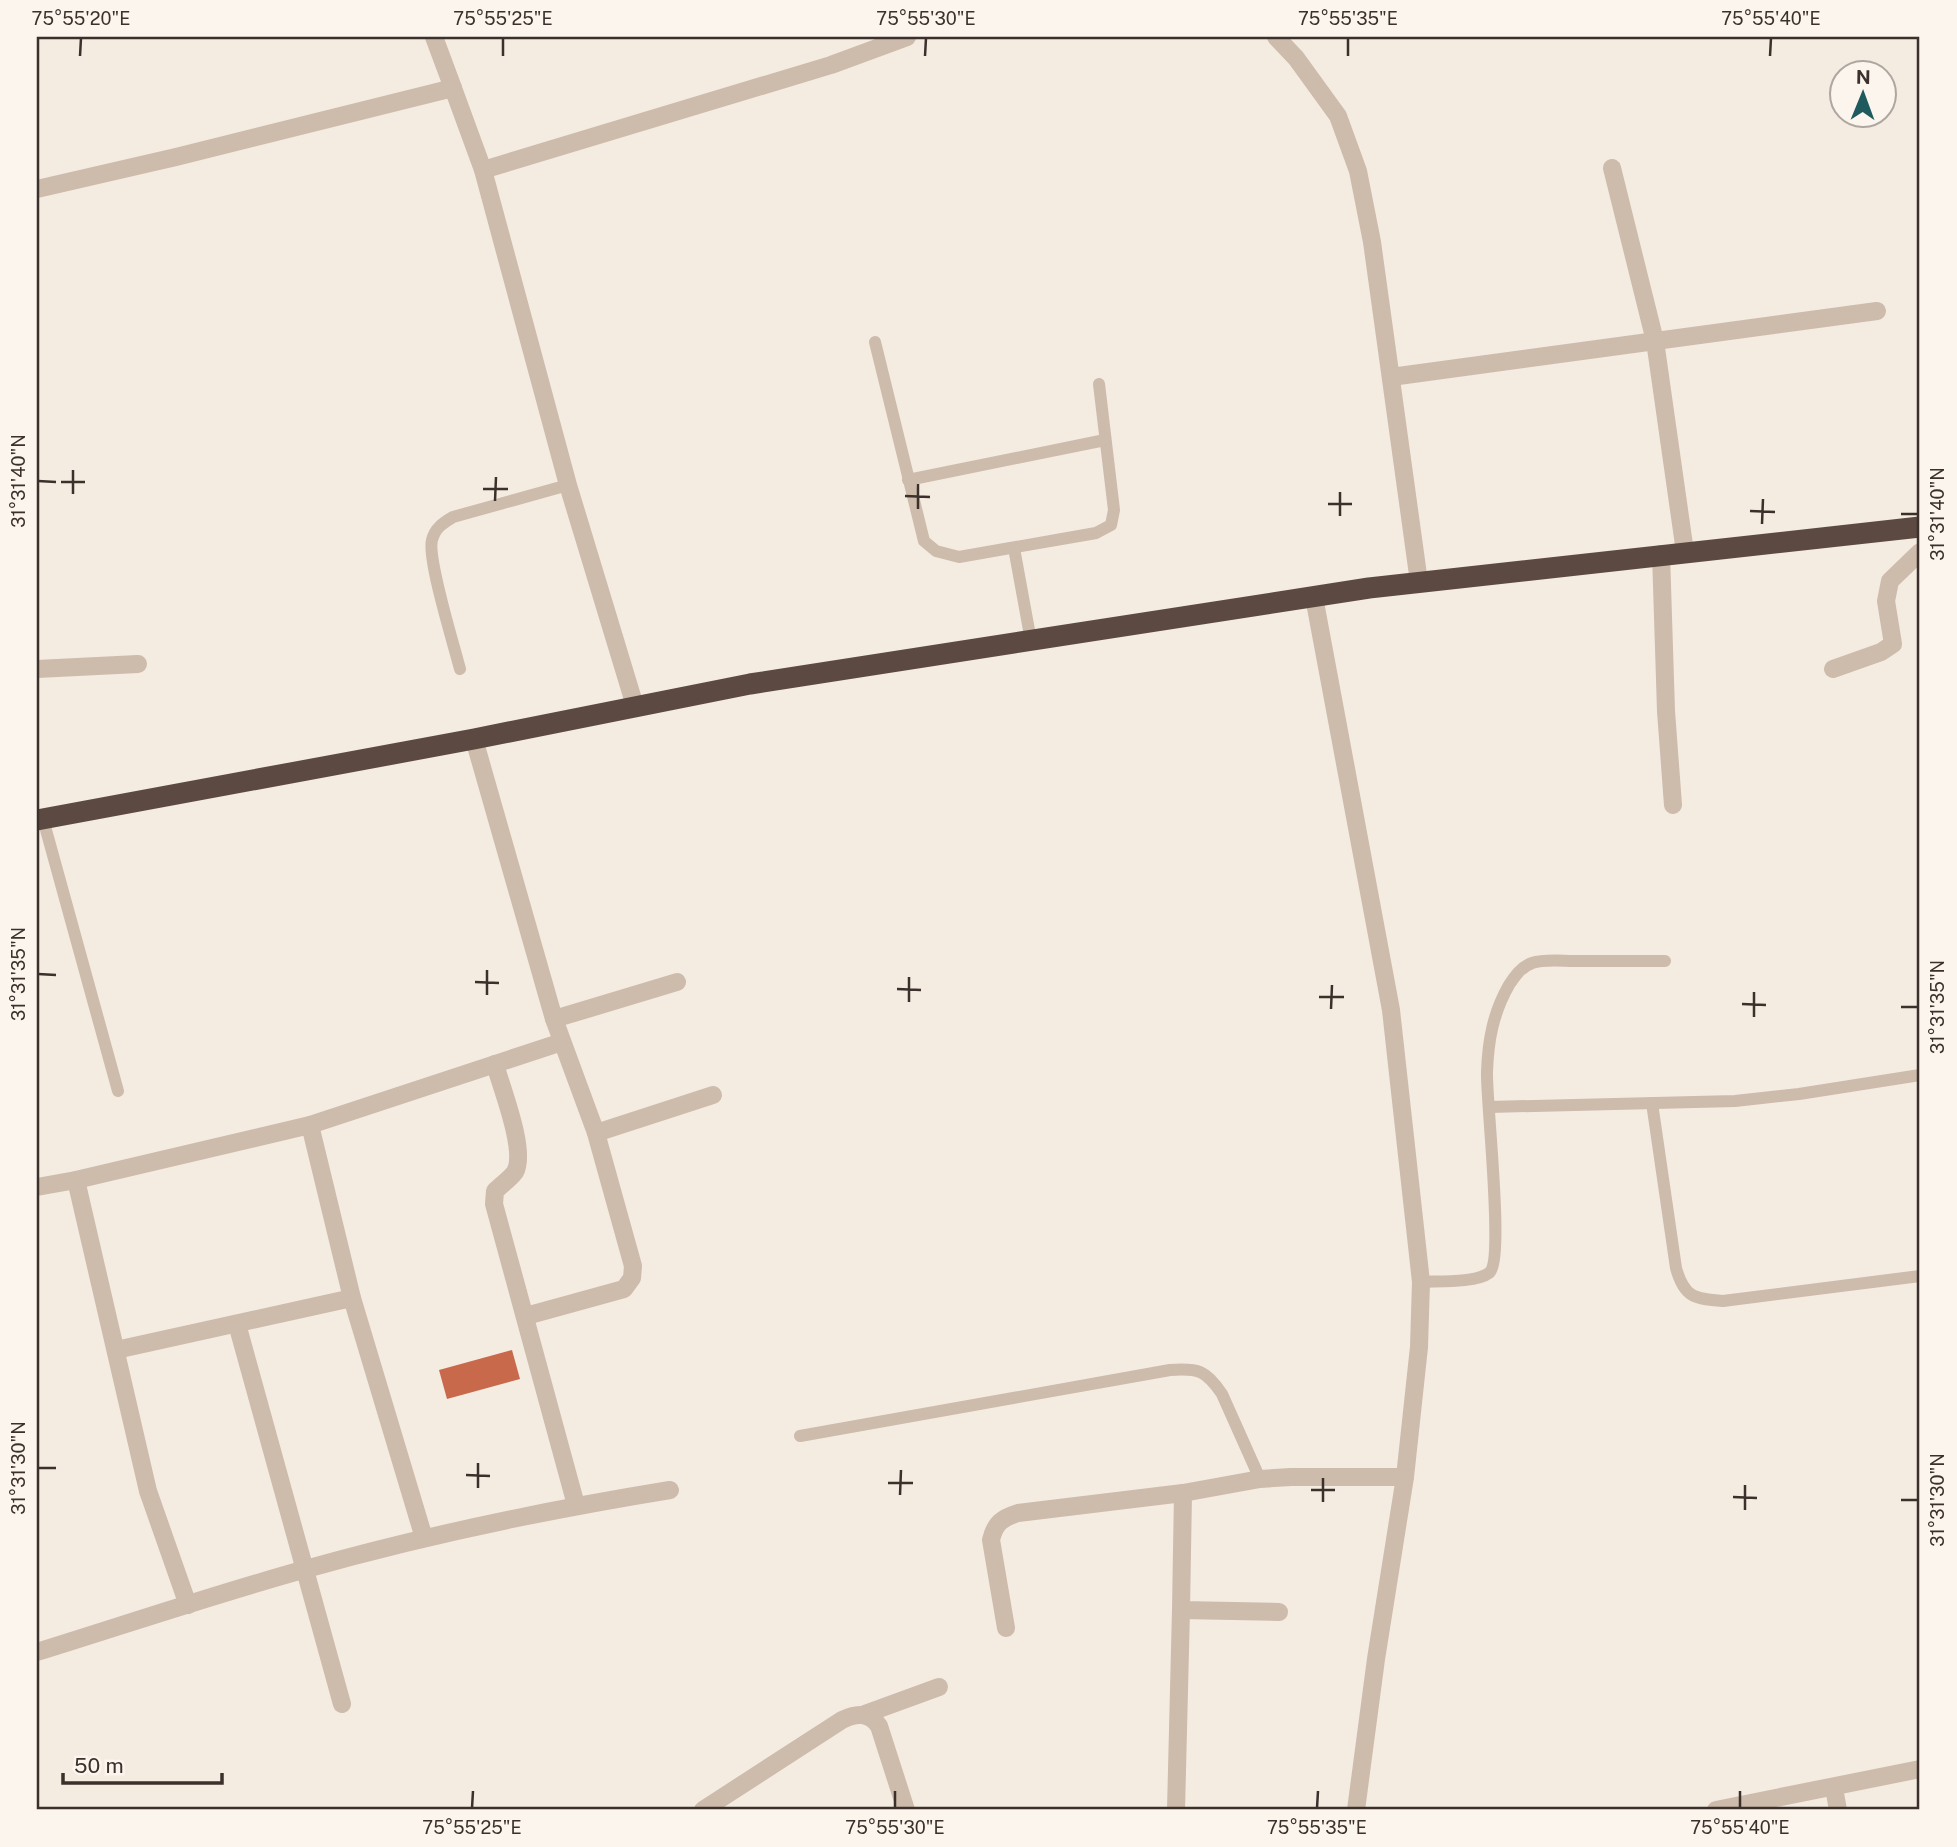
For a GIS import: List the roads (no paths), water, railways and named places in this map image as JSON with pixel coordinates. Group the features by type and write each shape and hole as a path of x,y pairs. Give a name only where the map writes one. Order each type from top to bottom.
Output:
{"highway":[{"path":"40,820 750,684 1419,582 1920,527"}],"street":[{"path":"434,37 483,170 568,485 635,706"},
{"path":"483,170 831,65 907,37"},
{"path":"1276,37 1296,58 1338,116 1358,172 1372,242 1419,582"},
{"path":"37,189 453,88"},
{"path":"1612,168 1655,341 1685,552"},
{"path":"1391,377 1877,311"},
{"path":"1833,669 1881,652 1893,644 1886,601 1890,581 1920,552"},
{"path":"1661,554 1666,711 1673,805"},
{"path":"1314,597 1391,1010 1420,1282 1419,1347 1405,1477 1376,1659 1356,1810"},
{"path":"37,669 138,664"},
{"path":"474,739 554,1019 596,1133 633,1266 632,1279 624,1289 526,1316"},
{"path":"554,1019 677,982"},
{"path":"37,1187 310,1125 562,1042"},
{"path":"495,1064 516,1139 518,1158 515,1171 495,1191 494,1204 576,1505"},
{"path":"596,1133 713,1095"},
{"path":"310,1125 352,1298 424,1538"},
{"path":"76,1180 148,1491 188,1605"},
{"path":"116,1350 352,1298"},
{"path":"237,1324 342,1704"},
{"path":"1006,1628 991,1540 994,1527 1004,1518 1018,1513 1183,1493 1260,1479 1405,1477"},
{"path":"37,1651 306,1569 424,1538 576,1505 670,1490"},
{"path":"1176,1810 1183,1493"},
{"path":"1181,1610 1279,1612"},
{"path":"703,1810 842,1720 939,1687"},
{"path":"865,1714 879,1726 906,1810"},
{"path":"1716,1810 1920,1769"},
{"path":"1834,1788 1838,1810"}],"lane":[{"path":"875,342 924,541 936,551 959,556 1096,533 1111,525 1114,510 1098,384"},
{"path":"908,480 1105,440"},
{"path":"460,669 432,555 433,536 440,525 453,517 568,485"},
{"path":"1014,548 1031,641"},
{"path":"40,820 118,1090"},
{"path":"1420,1282 1481,1277 1490,1273 1494,1265 1496,1237 1487,1074 1490,1034 1494,1015 1517,972 1532,963 1554,961 1665,961"},
{"path":"1489,1107 1735,1101 1920,1075"},
{"path":"1652,1103 1676,1268 1686,1292 1699,1300 1723,1301 1920,1276"},
{"path":"800,1436 1170,1370 1190,1369 1203,1372 1218,1387 1260,1479"}]}
